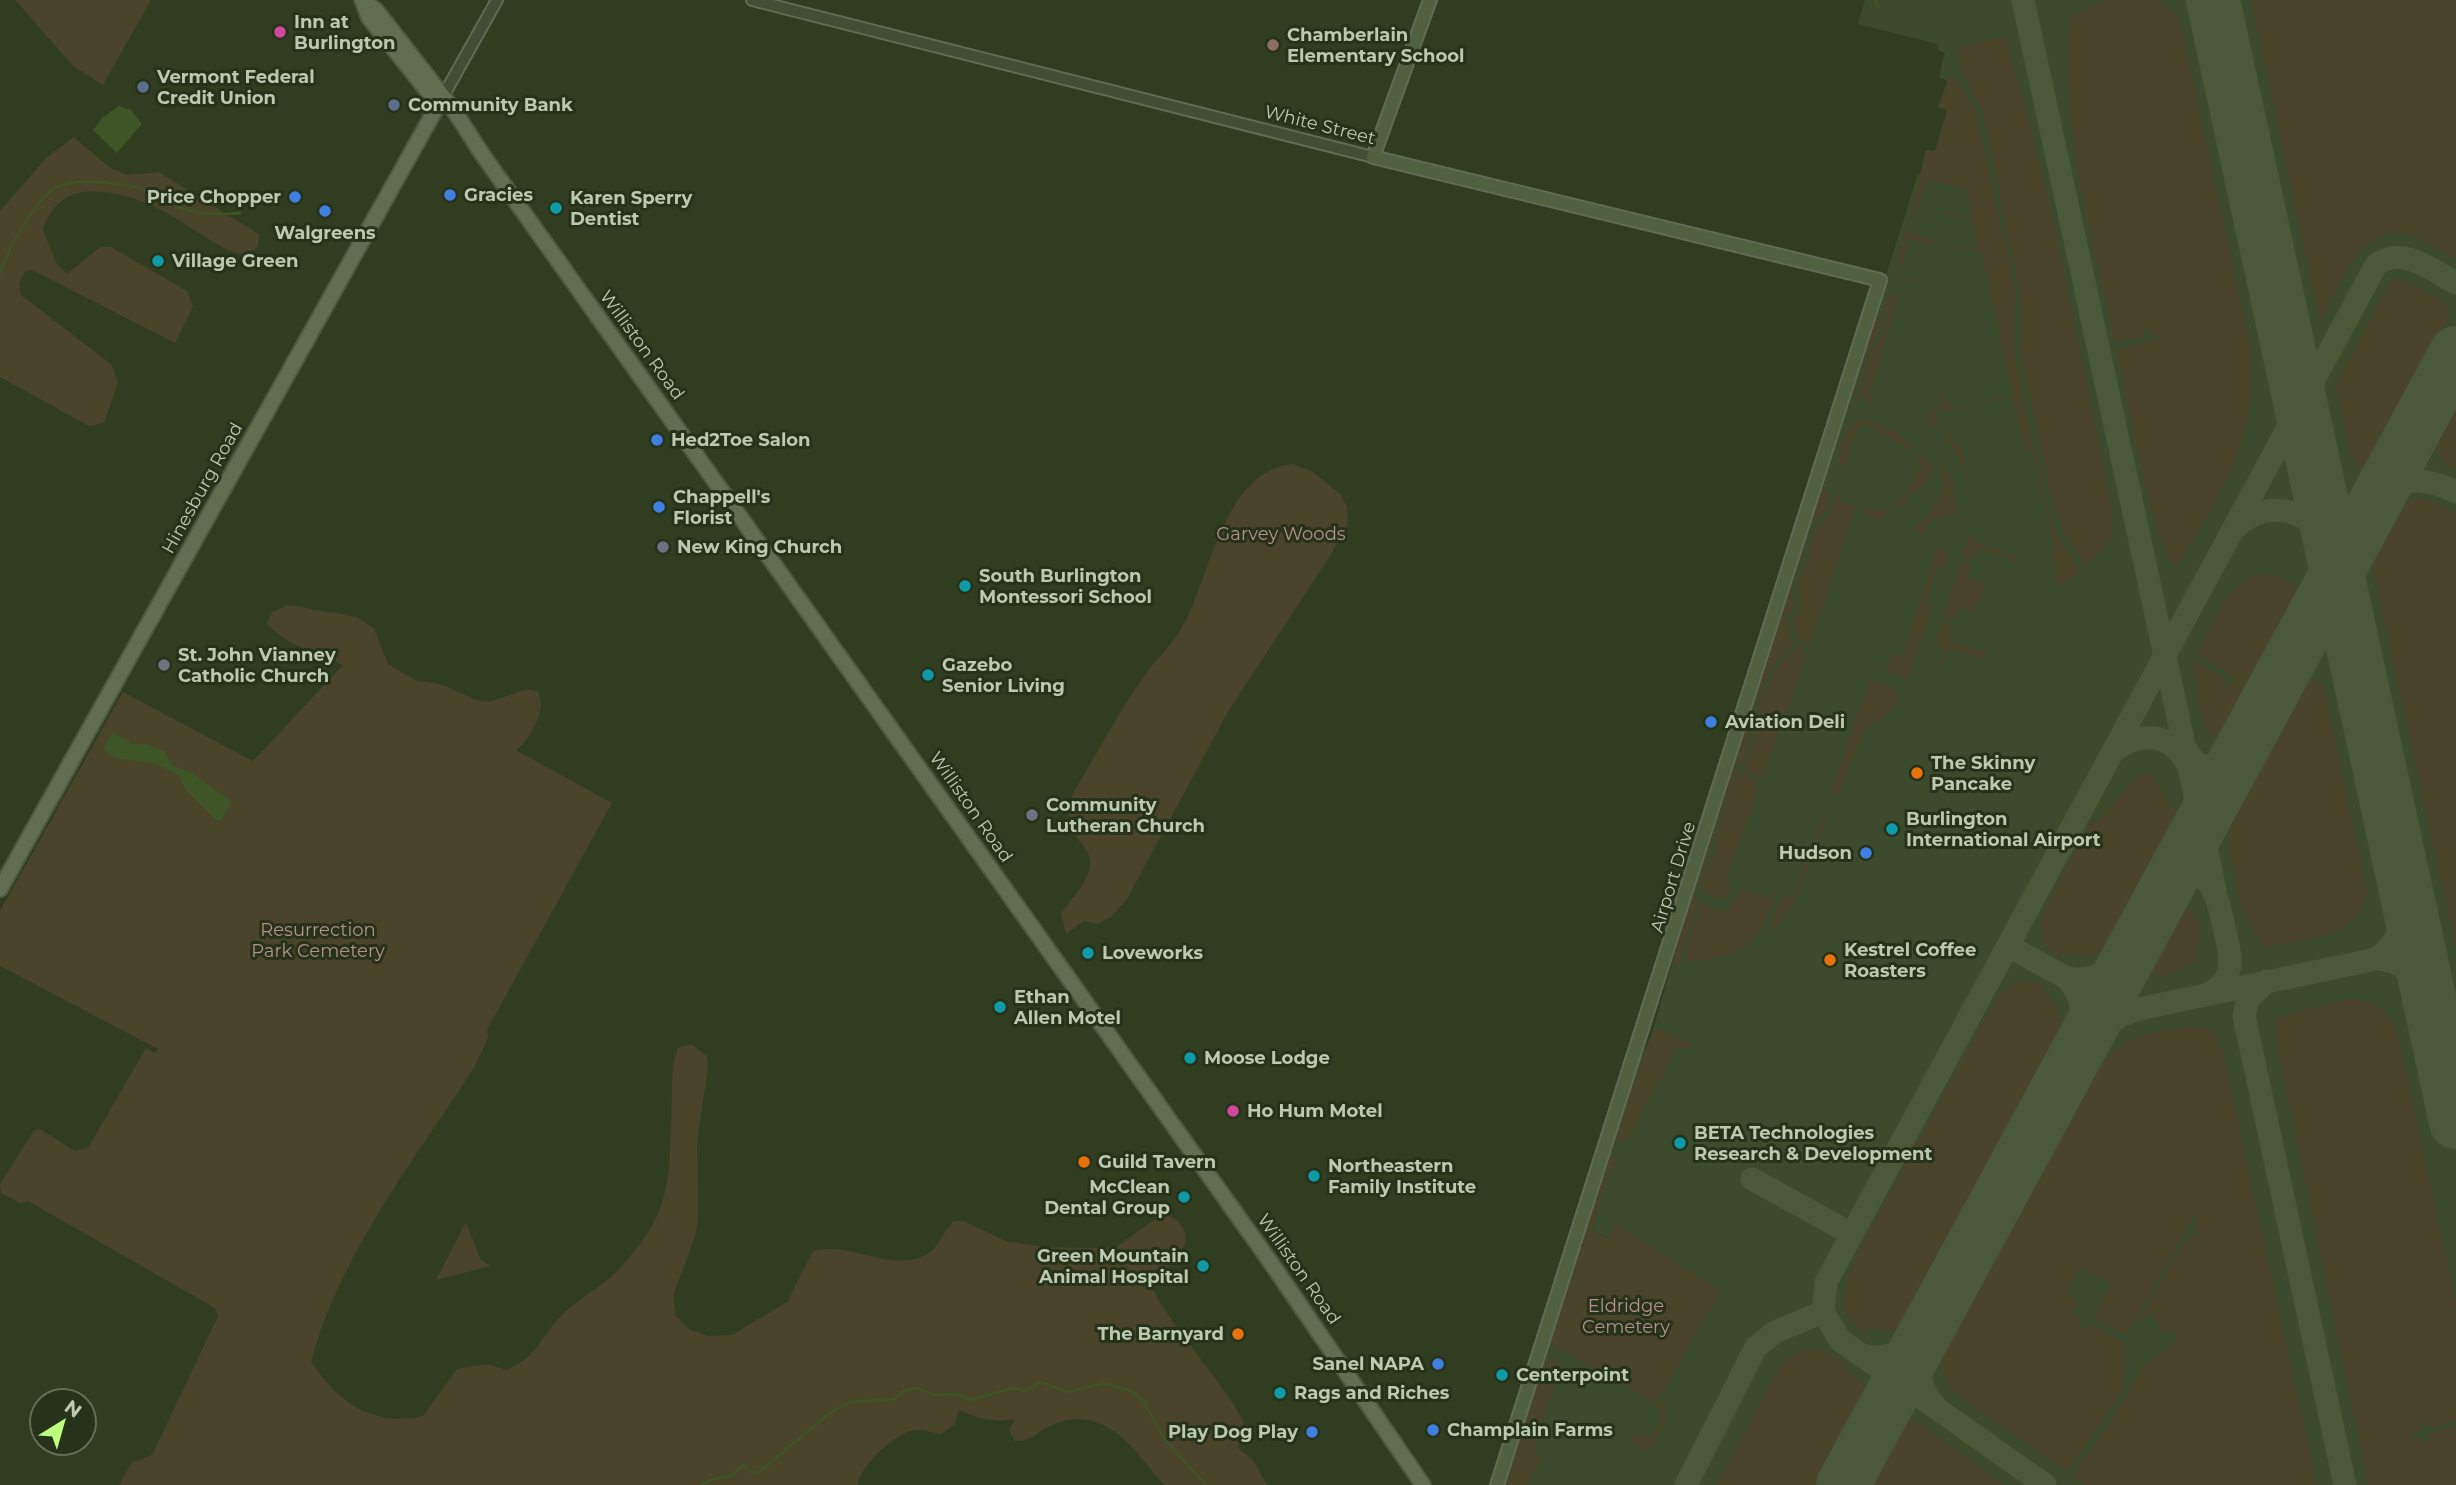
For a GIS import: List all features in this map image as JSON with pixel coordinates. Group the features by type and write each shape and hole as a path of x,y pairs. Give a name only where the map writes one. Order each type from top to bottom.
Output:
{"main road":[{"path":"1373,157 1430,0"},
{"name":"Williston Road","path":"363,1 369,18 441,101 482,155 1265,1253 1423,1485"},
{"name":"Hinesburg Road","path":"0,889 441,101"},
{"name":"White Street","path":"1373,157 1880,280"},
{"name":"Airport Drive","path":"1497,1485 1880,280"}],"street":[{"path":"441,101 497,0"},
{"name":"White Street","path":"752,0 1373,157"}],"shaded area":[{"path":"1865,0 2456,0 2456,1485 1502,1485 1549,1343 1657,1401 1610,1239 1586,1227 1634,1075 1652,1033 1706,847 1918,174 1931,177 1939,153 1953,84 1939,77 1945,53 1938,50 1937,44 1858,24"},
{"path":"119,106 131,110 142,124 117,153 93,130 103,117"},
{"path":"113,732 133,744 147,744 164,751 172,765 194,774 232,802 221,821 215,819 185,789 179,775 153,763 119,759 107,753 103,747"}],"green space":[{"path":"15,0 151,0 103,85 73,66"},
{"path":"2103,0 2159,0 2180,20 2251,349 2250,409 2234,464 2208,516 2176,567 2167,553 2149,499 2117,351 2119,348 2160,338 2158,335 2152,335 2147,327 2143,328 2145,337 2115,342 2073,140 2067,59 2068,18"},
{"path":"2251,0 2456,0 2456,259 2412,236 2394,233 2379,237 2354,260 2320,322"},
{"path":"2006,36 2048,195 2112,507 2111,538 2086,566 2058,521 2049,488 2021,356 2020,294 1982,110 1964,76 1956,51 1964,45"},
{"path":"1949,76 1957,79 1975,109 2014,288 2016,360 2045,499 2053,527 2080,572 2058,588 2051,553 2055,550 2031,450 2025,450 2012,397 1940,412 1941,394 1936,411 1939,431 1924,421 1927,411 1933,413 1943,389 1946,403 1952,401 1954,408 2012,395 1982,254 1935,241 1933,247 1909,239 1900,275 1951,291 1899,277 1898,254 1907,225 1912,226 1910,233 1978,251 1972,220 1944,214 1945,211 1971,217 1967,190 1927,180 1914,218 1909,217 1926,150 1935,151 1947,110 1938,107"},
{"path":"74,137 109,167 127,175 159,172 260,235 257,247 247,255 222,247 144,202 114,193 83,192 62,200 57,205 48,216 43,230 57,264 67,274 100,247 111,247 187,291 193,307 175,343 32,270 25,272 19,283 21,295 111,364 118,382 104,423 89,426 0,377 0,211 47,157"},
{"path":"2400,278 2443,301 2451,314 2384,437 2376,433 2375,436 2382,440 2365,472 2361,472 2350,451 2335,387 2392,279"},
{"path":"1892,294 1899,296 1869,395 1874,397 1872,405 1866,401 1860,390 1871,353 1885,331 1884,301"},
{"path":"1879,304 1882,328 1865,358 1856,390 1860,404 1851,388"},
{"path":"2456,396 2456,471 2444,463 2435,445 2439,427"},
{"path":"1864,418 1897,433 1915,450 1910,456 1912,451 1865,424 1861,429 1857,428 1840,479 1841,463 1838,457 1843,439 1853,425"},
{"path":"1951,433 1954,445 1961,444 1973,502 1964,469 1946,434"},
{"path":"1919,452 1932,464 1929,478 1915,494 1910,491 1907,494 1908,504 1888,511 1880,520 1863,514 1864,510 1856,507 1810,646 1802,642 1792,622 1800,606 1798,581 1809,559 1810,539 1830,512 1835,494 1841,496 1840,501 1858,506 1872,509 1891,507 1905,492 1922,465 1915,460"},
{"path":"1939,456 1953,482 1958,512 1929,522 1924,534 1911,529 1928,514 1940,493 1943,477"},
{"name":"Garvey Woods","path":"1293,464 1313,472 1341,495 1347,507 1348,523 1330,556 1229,710 1127,899 1111,917 1097,924 1084,921 1066,934 1061,913 1083,884 1090,865 1086,849 1076,837 1069,821 1073,793 1133,693 1183,626 1224,524 1237,502 1252,483 1270,470"},
{"path":"1820,490 1831,493 1827,507 1805,536 1802,557 1793,582 1794,604 1786,618 1792,643 1765,679 1741,766 1733,764 1818,493"},
{"path":"2415,498 2430,500 2456,513 2456,950 2371,560 2375,542 2386,523 2399,508"},
{"path":"1970,533 1980,544 2016,556 2018,565 2011,564 2012,559 1977,549 1973,560 1962,557"},
{"path":"1938,544 1948,556 1945,568 1937,566 1926,601 1933,604 1908,680 1875,665 1877,658 1877,663 1888,668 1893,664 1889,662 1891,657 1880,652 1902,657"},
{"path":"1961,561 1971,564 1968,578 1985,584 1980,602 1973,606 1976,613 1959,608 1955,621 1943,617"},
{"path":"2266,573 2285,578 2302,592 2232,720 2214,738 2200,717 2192,660 2226,678 2223,685 2226,687 2230,681 2236,682 2238,679 2197,655 2197,652 2223,603 2232,592 2241,583"},
{"name":"Resurrection Park Cemetery","path":"288,605 357,617 374,629 388,664 415,680 440,684 477,700 489,702 527,689 537,691 541,705 536,723 527,739 516,750 612,803 487,1030 488,1038 475,1066 381,1208 340,1283 311,1362 346,1400 373,1415 405,1419 423,1416 457,1369 487,1364 506,1370 517,1365 533,1352 562,1315 616,1272 646,1236 664,1196 670,1159 673,1063 678,1048 691,1044 707,1056 708,1069 697,1141 696,1234 673,1296 676,1316 689,1329 708,1336 732,1335 787,1302 813,1251 840,1250 884,1259 913,1260 930,1252 954,1221 963,1221 1006,1241 1042,1247 1116,1247 1162,1214 1180,1223 1185,1241 1180,1254 1161,1274 1153,1289 1233,1403 1246,1431 1244,1442 1237,1447 1253,1460 1267,1485 1164,1485 1128,1444 1102,1424 1087,1420 1069,1420 1050,1426 1025,1440 1015,1441 1009,1430 1015,1419 986,1419 959,1410 955,1424 941,1434 910,1431 891,1442 865,1468 858,1485 119,1485 131,1463 152,1455 218,1316 215,1308 28,1201 20,1203 1,1193 0,1184 34,1130 40,1129 75,1151 88,1148 146,1048 155,1053 158,1049 0,966 0,911 123,692 253,761 343,665 283,638 267,623 272,612"},
{"path":"1942,620 1953,624 1949,641 1979,651 1988,646 1984,659 1947,649 1939,669 1937,667 1942,652 1937,639"},
{"path":"1799,646 1805,647 1802,653 1807,655 1762,781 1744,768 1762,697 1779,665"},
{"path":"2306,675 2324,685 2367,891 2362,907 2354,919 2342,928 2314,939 2266,947 2262,946 2241,906 2230,851 2229,824 2239,798"},
{"path":"1870,679 1892,688 1899,698 1885,717 1865,728 1838,796 1830,793"},
{"path":"1732,766 1739,771 1723,807 1699,887 1695,884"},
{"path":"1744,771 1757,781 1755,788 1759,790 1725,881 1731,884 1726,896 1719,900 1703,891 1702,881 1714,854 1733,787"},
{"path":"2151,773 2175,814 2165,842 2107,948 2089,957 2062,953 2059,960 2041,941 2040,918 2091,820 2098,822 2134,779 2141,774"},
{"path":"1823,813 1826,817 1829,814 1794,904 1774,931 1771,928 1782,895 1792,898"},
{"path":"1741,888 1768,897 1767,900 1771,902 1771,890 1778,893 1754,938 1736,953 1685,962 1701,900 1713,909 1724,912"},
{"path":"1692,895 1697,897 1697,905 1681,962 1671,967"},
{"path":"2189,906 2199,922 2197,962 2165,977 2152,974 2149,968 2160,942 2170,926"},
{"path":"2031,980 2045,984 2042,990 2056,1006 2062,1024 2060,1038 1911,1315 1893,1329 1870,1327 1865,1333 1846,1316 1844,1306 1846,1285 1859,1250 1997,996 2018,981"},
{"path":"2350,999 2380,1008 2390,1018 2398,1033 2456,1302 2456,1420 2433,1428 2422,1421 2420,1431 2412,1435 2413,1441 2421,1438 2422,1442 2430,1442 2428,1434 2456,1425 2456,1485 2368,1485 2276,1041 2275,1017"},
{"path":"2190,1026 2212,1028 2223,1051 2317,1485 2086,1485 2072,1475 2111,1421 2144,1364 2178,1341 2173,1328 2163,1333 2153,1313 2137,1324 2185,1240 2193,1235 2199,1238 2201,1235 2194,1228 2198,1216 2195,1214 2126,1335 2094,1318 2111,1283 2080,1268 2067,1293 2080,1301 2073,1313 2081,1319 2077,1326 2087,1330 2091,1324 2125,1343 2125,1388 2067,1472 1953,1392 1944,1375 1944,1344 2100,1067 2119,1047 2139,1036"},
{"path":"1661,1029 1691,1044 1688,1050 1677,1046 1628,1140 1618,1141 1615,1137 1652,1033"},
{"name":"Eldridge Cemetery","path":"1610,1154 1617,1159 1613,1172 1610,1171 1592,1230 1609,1239 1615,1223 1721,1291 1657,1401 1668,1407 1664,1415 1668,1417 1657,1437 1661,1446 1654,1442 1648,1452 1630,1442 1634,1434 1650,1435 1661,1422 1660,1411 1655,1403 1550,1344 1579,1248 1584,1245 1581,1243"},
{"path":"466,1222 481,1260 491,1266 436,1280"},
{"path":"1805,1348 1830,1352 1848,1363 1845,1369 1864,1383 1867,1390 1819,1485 1716,1485 1783,1361"},
{"path":"1546,1358 1561,1363 1533,1453 1542,1458 1528,1485 1502,1485"},
{"path":"1912,1419 2004,1485 1867,1485 1900,1425"}],"waterway":[{"path":"1875,0 1878,7"},
{"path":"0,274 32,212 50,192 68,183 93,182 133,186 157,193 176,206 191,211 240,213"},
{"path":"702,1485 709,1480 731,1476 743,1465 751,1472 758,1473 831,1412 851,1402 895,1399 902,1392 917,1388 935,1395 956,1394 971,1400 1013,1388 1025,1391 1040,1382 1068,1392 1104,1383 1131,1391 1143,1400 1165,1440 1206,1485"}],"taxiway":[{"path":"2023,0 2203,832"},
{"path":"2211,0 2217,16"},
{"path":"2045,1485 1840,1340 1823,1312 1826,1282 2376,265 2386,259 2407,258 2456,283"},
{"path":"2381,492 2418,481 2436,484 2456,492"},
{"path":"2236,527 2249,517 2262,512 2288,512 2312,524 2332,547"},
{"path":"2113,751 2133,740 2154,738 2172,745 2187,764"},
{"path":"2185,748 2199,764 2214,767 2229,760 2243,746"},
{"path":"2204,819 2203,832 2215,890"},
{"path":"2168,885 2182,877 2193,875 2202,878 2209,884 2218,903 2229,948 2230,965 2224,982 2208,994"},
{"path":"2008,946 2120,1007 2139,1009 2376,959 2396,939 2407,895"},
{"path":"2069,978 2087,978 2107,972 2123,961 2131,948"},
{"path":"2376,959 2403,967 2416,980 2431,1005"},
{"path":"2068,980 2079,998 2082,1018 2074,1059"},
{"path":"2267,981 2248,999 2244,1016 2345,1485"},
{"path":"2078,1054 2105,1027 2120,1016 2139,1009"},
{"path":"1752,1179 1852,1234"},
{"path":"1860,1355 1876,1357 1899,1352 1939,1307 1920,1368 1925,1392 1934,1405"},
{"path":"1686,1485 1756,1347 1775,1332 1823,1312"},
{"path":"1876,1424 1889,1391 1882,1370"}],"runway":[{"path":"2213,0 2456,1122"},
{"path":"1843,1485 2456,353"}],"place":[{"name":"Inn at Burlington","path":"280,32"},
{"name":"Chamberlain Elementary School","path":"1273,45"},
{"name":"Vermont Federal Credit Union","path":"143,87"},
{"name":"Community Bank","path":"394,105"},
{"name":"Gracies","path":"450,195"},
{"name":"Price Chopper","path":"295,197"},
{"name":"Karen Sperry Dentist","path":"556,208"},
{"name":"Walgreens","path":"325,211"},
{"name":"Village Green","path":"158,261"},
{"name":"Hed2Toe Salon","path":"657,440"},
{"name":"Chappell's Florist","path":"659,507"},
{"name":"New King Church","path":"663,547"},
{"name":"South Burlington Montessori School","path":"965,586"},
{"name":"St. John Vianney Catholic Church","path":"164,665"},
{"name":"Gazebo Senior Living","path":"928,675"},
{"name":"Aviation Deli","path":"1711,722"},
{"name":"The Skinny Pancake","path":"1917,773"},
{"name":"Community Lutheran Church","path":"1032,815"},
{"name":"Burlington International Airport","path":"1892,829"},
{"name":"Hudson","path":"1866,853"},
{"name":"Loveworks","path":"1088,953"},
{"name":"Kestrel Coffee Roasters","path":"1830,960"},
{"name":"Ethan Allen Motel","path":"1000,1007"},
{"name":"Moose Lodge","path":"1190,1058"},
{"name":"Ho Hum Motel","path":"1233,1111"},
{"name":"BETA Technologies Research & Development","path":"1680,1143"},
{"name":"Guild Tavern","path":"1084,1162"},
{"name":"Northeastern Family Institute","path":"1314,1176"},
{"name":"McClean Dental Group","path":"1184,1197"},
{"name":"Green Mountain Animal Hospital","path":"1203,1266"},
{"name":"The Barnyard","path":"1238,1334"},
{"name":"Sanel NAPA","path":"1438,1364"},
{"name":"Centerpoint","path":"1502,1375"},
{"name":"Rags and Riches","path":"1280,1393"},
{"name":"Champlain Farms","path":"1433,1430"},
{"name":"Play Dog Play","path":"1312,1432"}]}
